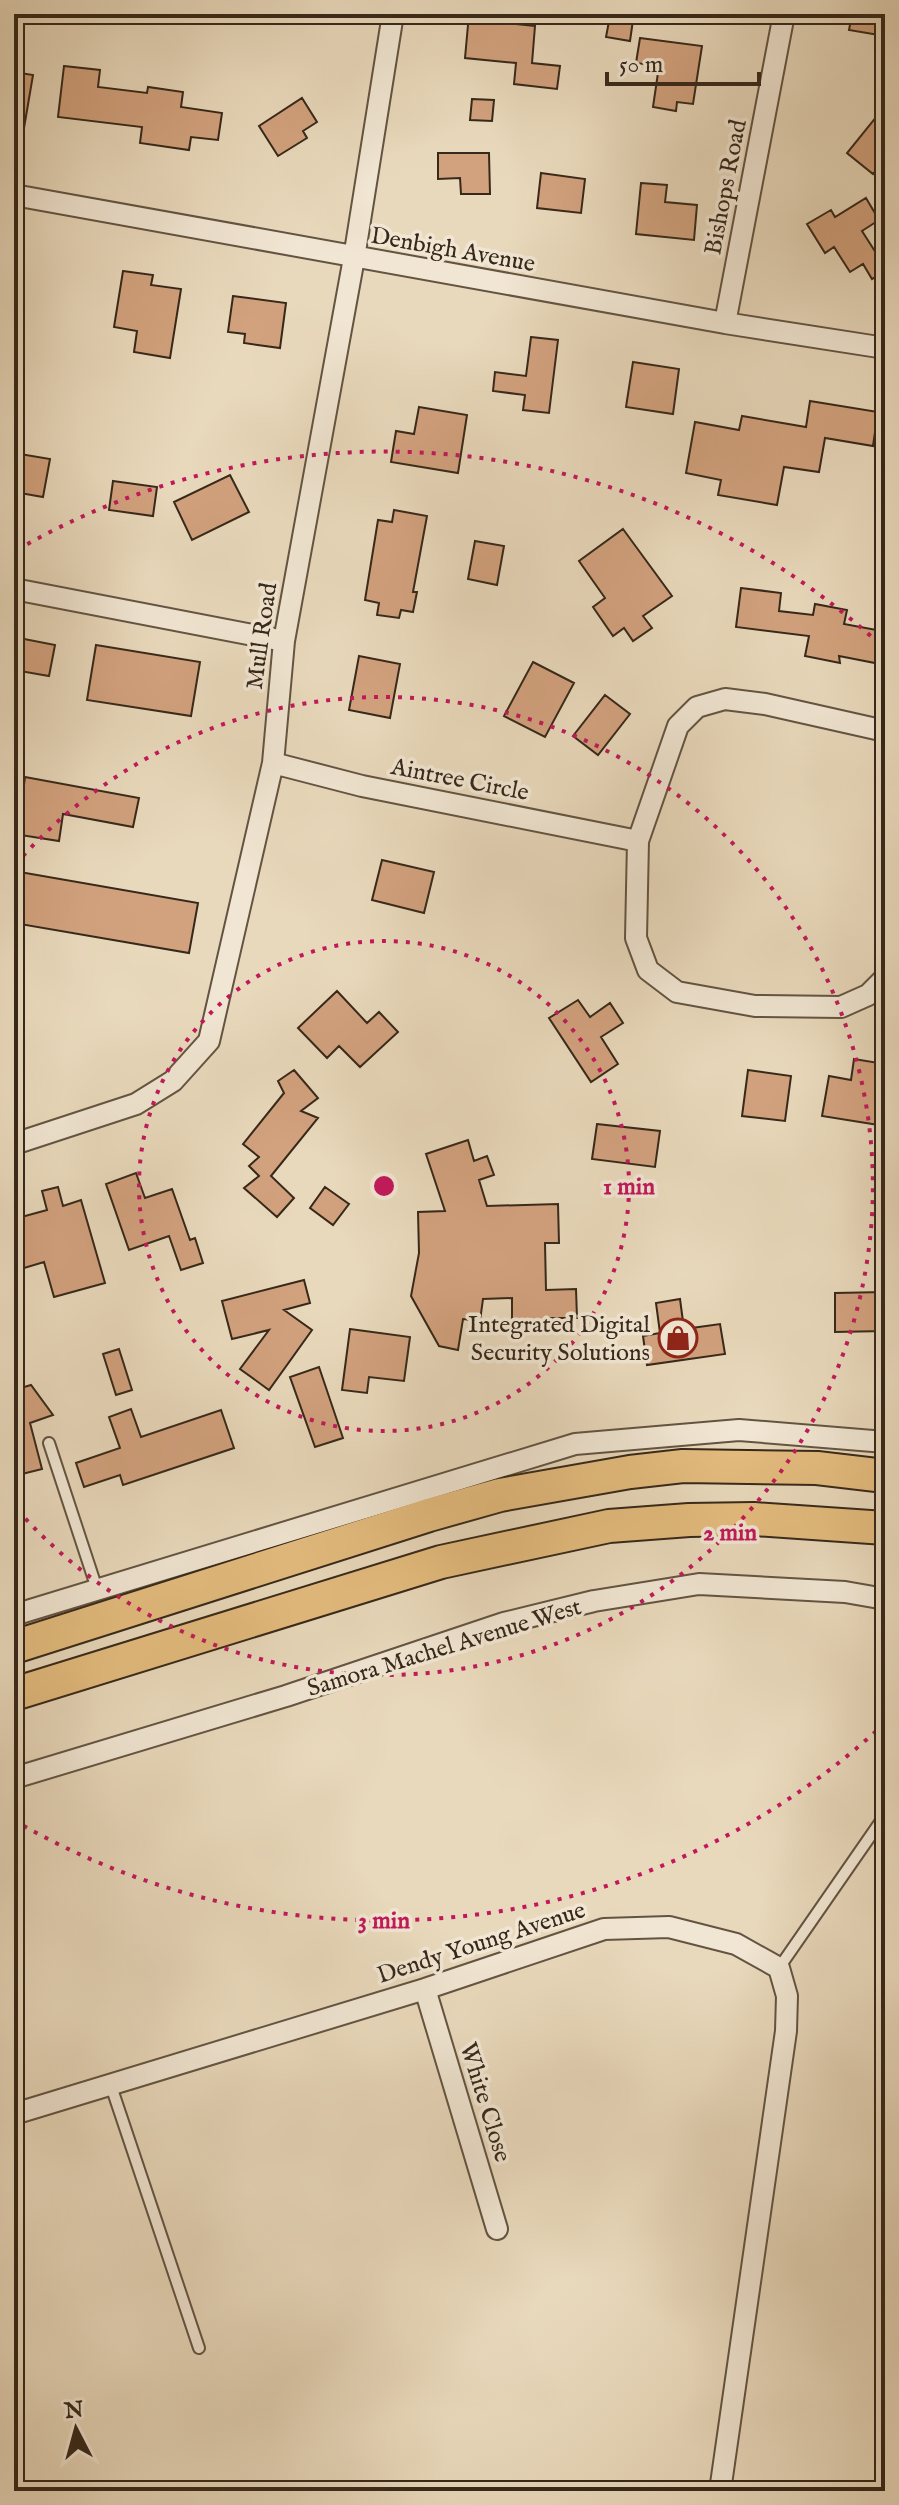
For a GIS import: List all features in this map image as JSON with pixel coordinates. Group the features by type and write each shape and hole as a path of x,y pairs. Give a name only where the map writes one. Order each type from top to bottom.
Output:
{"highway":[{"path":"14,1647 500,1495 683,1466 817,1468 885,1476"},
{"path":"14,1694 441,1562 609,1526 754,1519 885,1528"}],"street":[{"name":"Mull Road","path":"14,1144 136,1104 173,1081 209,1041 273,763 284,641 354,258 393,14"},
{"name":"Bishops Road","path":"725,323 784,14"},
{"name":"Denbigh Avenue","path":"14,195 354,258 885,348"},
{"path":"14,589 284,641"},
{"path":"885,731 765,704 725,699 697,707 678,726 638,841 636,938 648,970 677,992 755,1006 841,1007 868,995 885,978"},
{"name":"Aintree Circle","path":"273,763 362,786 638,841"},
{"path":"14,1615 575,1444 739,1430 885,1442"},
{"name":"Samora Machel Avenue West","path":"14,1778 286,1696 504,1623 594,1601 699,1584 845,1592 885,1599"},
{"name":"Dendy Young Avenue","path":"14,2114 425,1989 604,1929 669,1927 736,1944 779,1968"},
{"path":"720,2491 786,2031 787,1996 779,1968"},
{"name":"White Close","path":"425,1989 497,2229"}],"lane":[{"path":"49,1443 97,1589"},
{"path":"779,1968 885,1815"},
{"path":"110,2083 199,2348"}],"building":[{"path":"469,14 518,14 517,24 535,26 532,63 560,66 557,89 514,84 516,63 465,58"},
{"path":"852,14 885,14 885,36 849,30"},
{"path":"610,16 633,20 630,41 606,37"},
{"path":"640,38 702,46 693,104 677,102 676,111 653,107 659,66 636,63"},
{"path":"64,66 100,70 98,87 147,93 148,87 183,92 181,107 222,113 218,140 191,137 189,150 140,143 142,127 58,117"},
{"path":"14,72 33,75 23,134 14,133"},
{"path":"302,98 317,122 303,131 307,138 278,156 259,126"},
{"path":"472,99 494,100 492,121 470,120"},
{"path":"885,106 885,160 873,174 847,153"},
{"path":"438,153 489,153 490,194 461,194 460,178 438,179"},
{"path":"541,173 585,179 581,213 537,208"},
{"path":"641,183 667,185 665,202 697,205 694,240 636,234"},
{"path":"866,198 879,220 862,231 885,267 885,271 872,279 863,264 850,272 834,247 825,253 807,224 831,210 835,217"},
{"path":"123,271 153,275 151,285 181,289 170,358 134,352 137,331 114,327"},
{"path":"233,296 286,303 280,348 244,343 245,334 228,332"},
{"path":"531,337 558,340 549,413 523,410 525,395 493,391 495,372 526,376"},
{"path":"633,362 679,369 673,414 626,407"},
{"path":"810,401 878,412 873,446 825,438 819,472 784,467 777,505 718,495 721,480 686,473 695,422 739,430 742,416 806,427"},
{"path":"419,407 467,415 458,473 391,462 396,431 414,434"},
{"path":"14,453 50,459 43,497 14,492"},
{"path":"230,475 249,512 192,540 174,502"},
{"path":"113,481 157,487 153,516 109,510"},
{"path":"394,510 427,516 413,592 417,592 413,612 401,610 399,618 377,615 379,603 365,600 378,520 392,522"},
{"path":"623,529 672,596 643,616 652,628 633,641 624,628 613,636 593,607 605,598 579,561"},
{"path":"475,541 504,546 497,585 468,579"},
{"path":"741,588 781,593 779,611 813,615 815,604 847,610 844,624 882,631 875,663 839,656 840,663 805,656 809,636 736,627"},
{"path":"14,637 55,645 49,676 14,670"},
{"path":"96,645 200,662 191,716 87,700"},
{"path":"359,656 400,664 390,718 349,710"},
{"path":"533,662 574,683 545,737 504,716"},
{"path":"605,695 630,714 598,755 573,736"},
{"path":"25,777 139,798 133,827 63,814 59,841 14,834 14,805 21,806"},
{"path":"382,860 434,872 424,913 372,900"},
{"path":"14,871 198,903 189,953 14,923"},
{"path":"337,991 367,1023 379,1012 398,1032 360,1067 339,1046 327,1058 298,1028"},
{"path":"578,1000 590,1017 610,1003 623,1023 601,1037 618,1064 591,1082 549,1018"},
{"path":"854,1059 885,1064 885,1126 822,1116 829,1076 851,1080"},
{"path":"294,1070 318,1098 301,1111 318,1118 271,1176 294,1198 277,1217 244,1188 259,1176 249,1166 259,1157 243,1144 284,1093 278,1081"},
{"path":"748,1070 791,1076 785,1121 742,1116"},
{"path":"597,1124 660,1131 655,1167 592,1159"},
{"path":"468,1140 474,1161 487,1156 494,1175 479,1180 487,1206 558,1204 559,1243 545,1243 546,1290 576,1289 577,1318 551,1318 551,1330 512,1331 512,1298 483,1299 480,1321 463,1319 458,1350 439,1346 411,1296 419,1253 418,1212 445,1211 426,1154"},
{"path":"136,1173 145,1198 172,1189 190,1240 195,1238 203,1263 181,1270 169,1236 129,1250 106,1184"},
{"path":"58,1187 63,1206 81,1200 105,1283 54,1297 44,1262 14,1271 14,1219 47,1210 42,1191"},
{"path":"325,1187 349,1204 333,1225 310,1208"},
{"path":"304,1280 310,1303 284,1310 312,1330 269,1390 240,1369 269,1330 232,1339 222,1301"},
{"path":"885,1292 885,1331 835,1332 835,1293"},
{"path":"680,1299 684,1329 720,1324 725,1354 647,1365 643,1336 660,1333 656,1303"},
{"path":"350,1329 410,1337 404,1381 369,1377 367,1393 342,1390"},
{"path":"119,1349 132,1390 116,1395 103,1354"},
{"path":"319,1367 343,1438 315,1447 290,1377"},
{"path":"20,1383 21,1388 31,1385 53,1415 30,1423 42,1469 14,1476 14,1384"},
{"path":"131,1409 141,1437 221,1410 234,1448 123,1485 120,1475 84,1487 76,1463 120,1448 109,1417"}],"place":[{"name":"Integrated Digital Security Solutions","path":"678,1338"}]}
